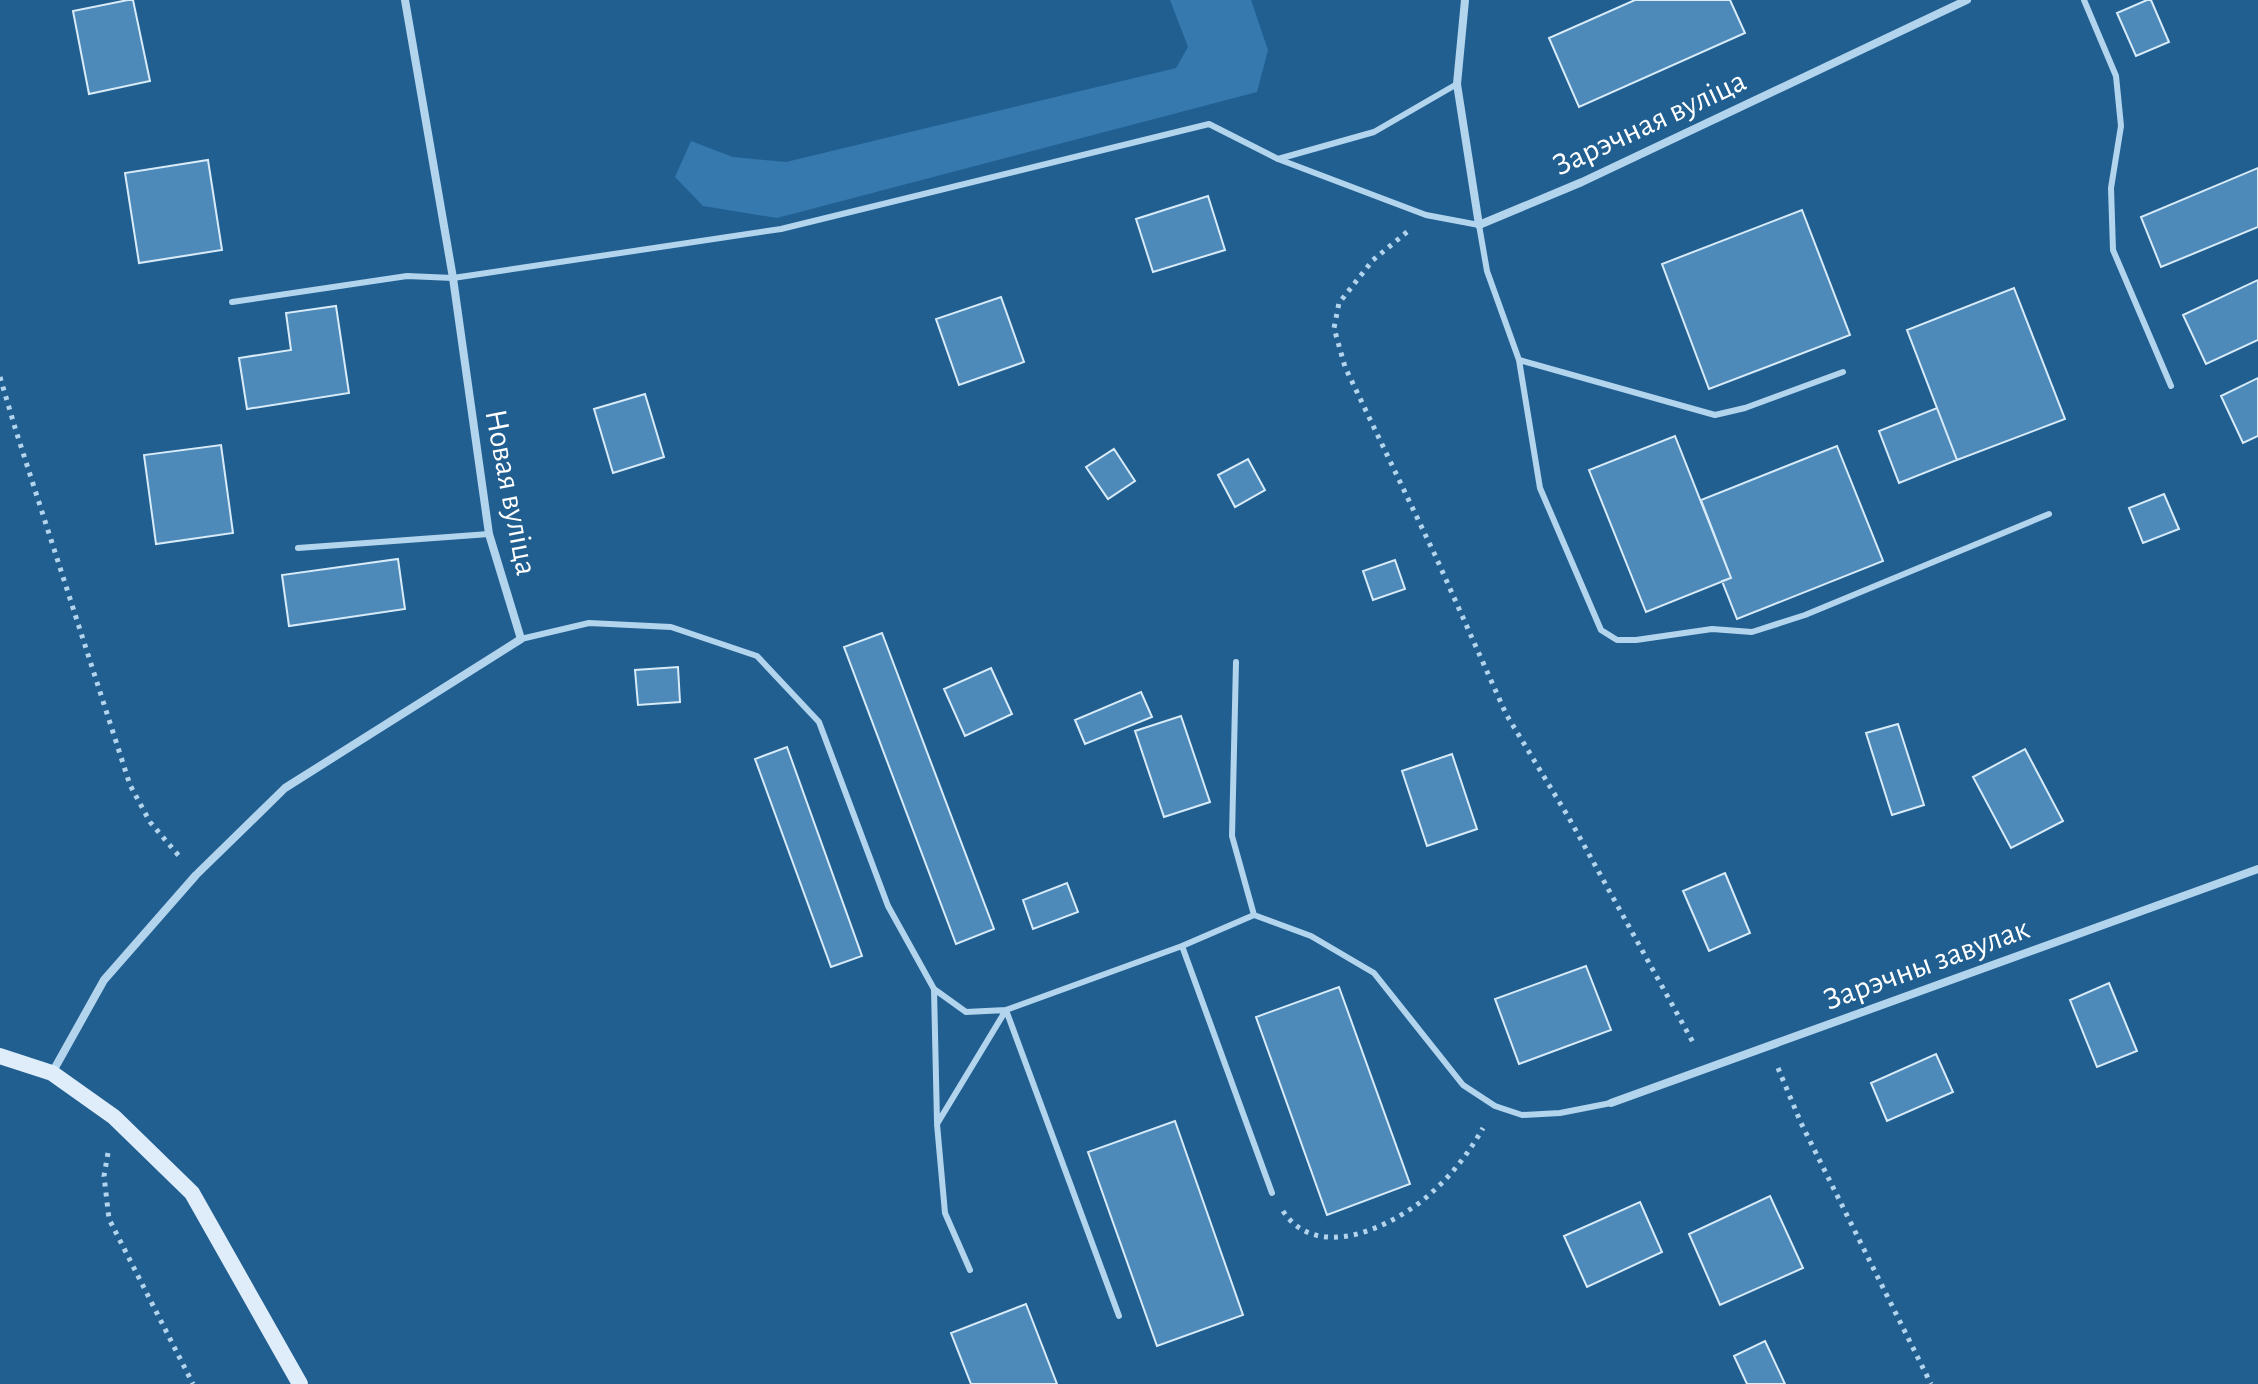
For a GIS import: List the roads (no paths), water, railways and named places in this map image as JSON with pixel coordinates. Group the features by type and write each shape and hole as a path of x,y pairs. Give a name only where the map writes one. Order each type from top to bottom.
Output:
{"main road":[{"path":"0,1056 52,1073 114,1117 192,1193 300,1384"}],"street":[{"name":"Новая вуліца","path":"405,0 453,278 489,534 521,639"},
{"path":"1465,0 1457,84 1479,225"},
{"name":"Зарэчная вуліца","path":"1479,225 1582,182 1967,0"},
{"path":"52,1073 104,980 196,875 285,788 521,639"},
{"name":"Зарэчны завулак","path":"1611,1103 2258,869"}],"lane":[{"path":"2084,0 2116,76 2121,126 2111,188 2113,250 2171,386"},
{"path":"1278,159 1374,132 1457,84"},
{"path":"232,302 407,276 453,278 781,229 1209,124 1278,159 1426,215 1479,225 1487,271 1519,360 1540,488 1601,630 1617,640 1712,629 1752,632 1805,615 2049,514"},
{"path":"1519,360 1715,415 1745,408 1843,372"},
{"path":"298,548 489,534"},
{"path":"521,639 589,623 671,627 757,656 819,722 888,906 934,989 966,1012 1006,1010 1182,946 1254,915 1311,936 1374,973 1463,1085 1495,1106 1522,1115 1560,1113 1611,1103"},
{"path":"1236,662 1232,836 1254,915"},
{"path":"1182,946 1272,1193"},
{"path":"934,989 937,1124 945,1213 970,1270"},
{"path":"937,1124 1006,1010"},
{"path":"1006,1010 1119,1316"}]}
